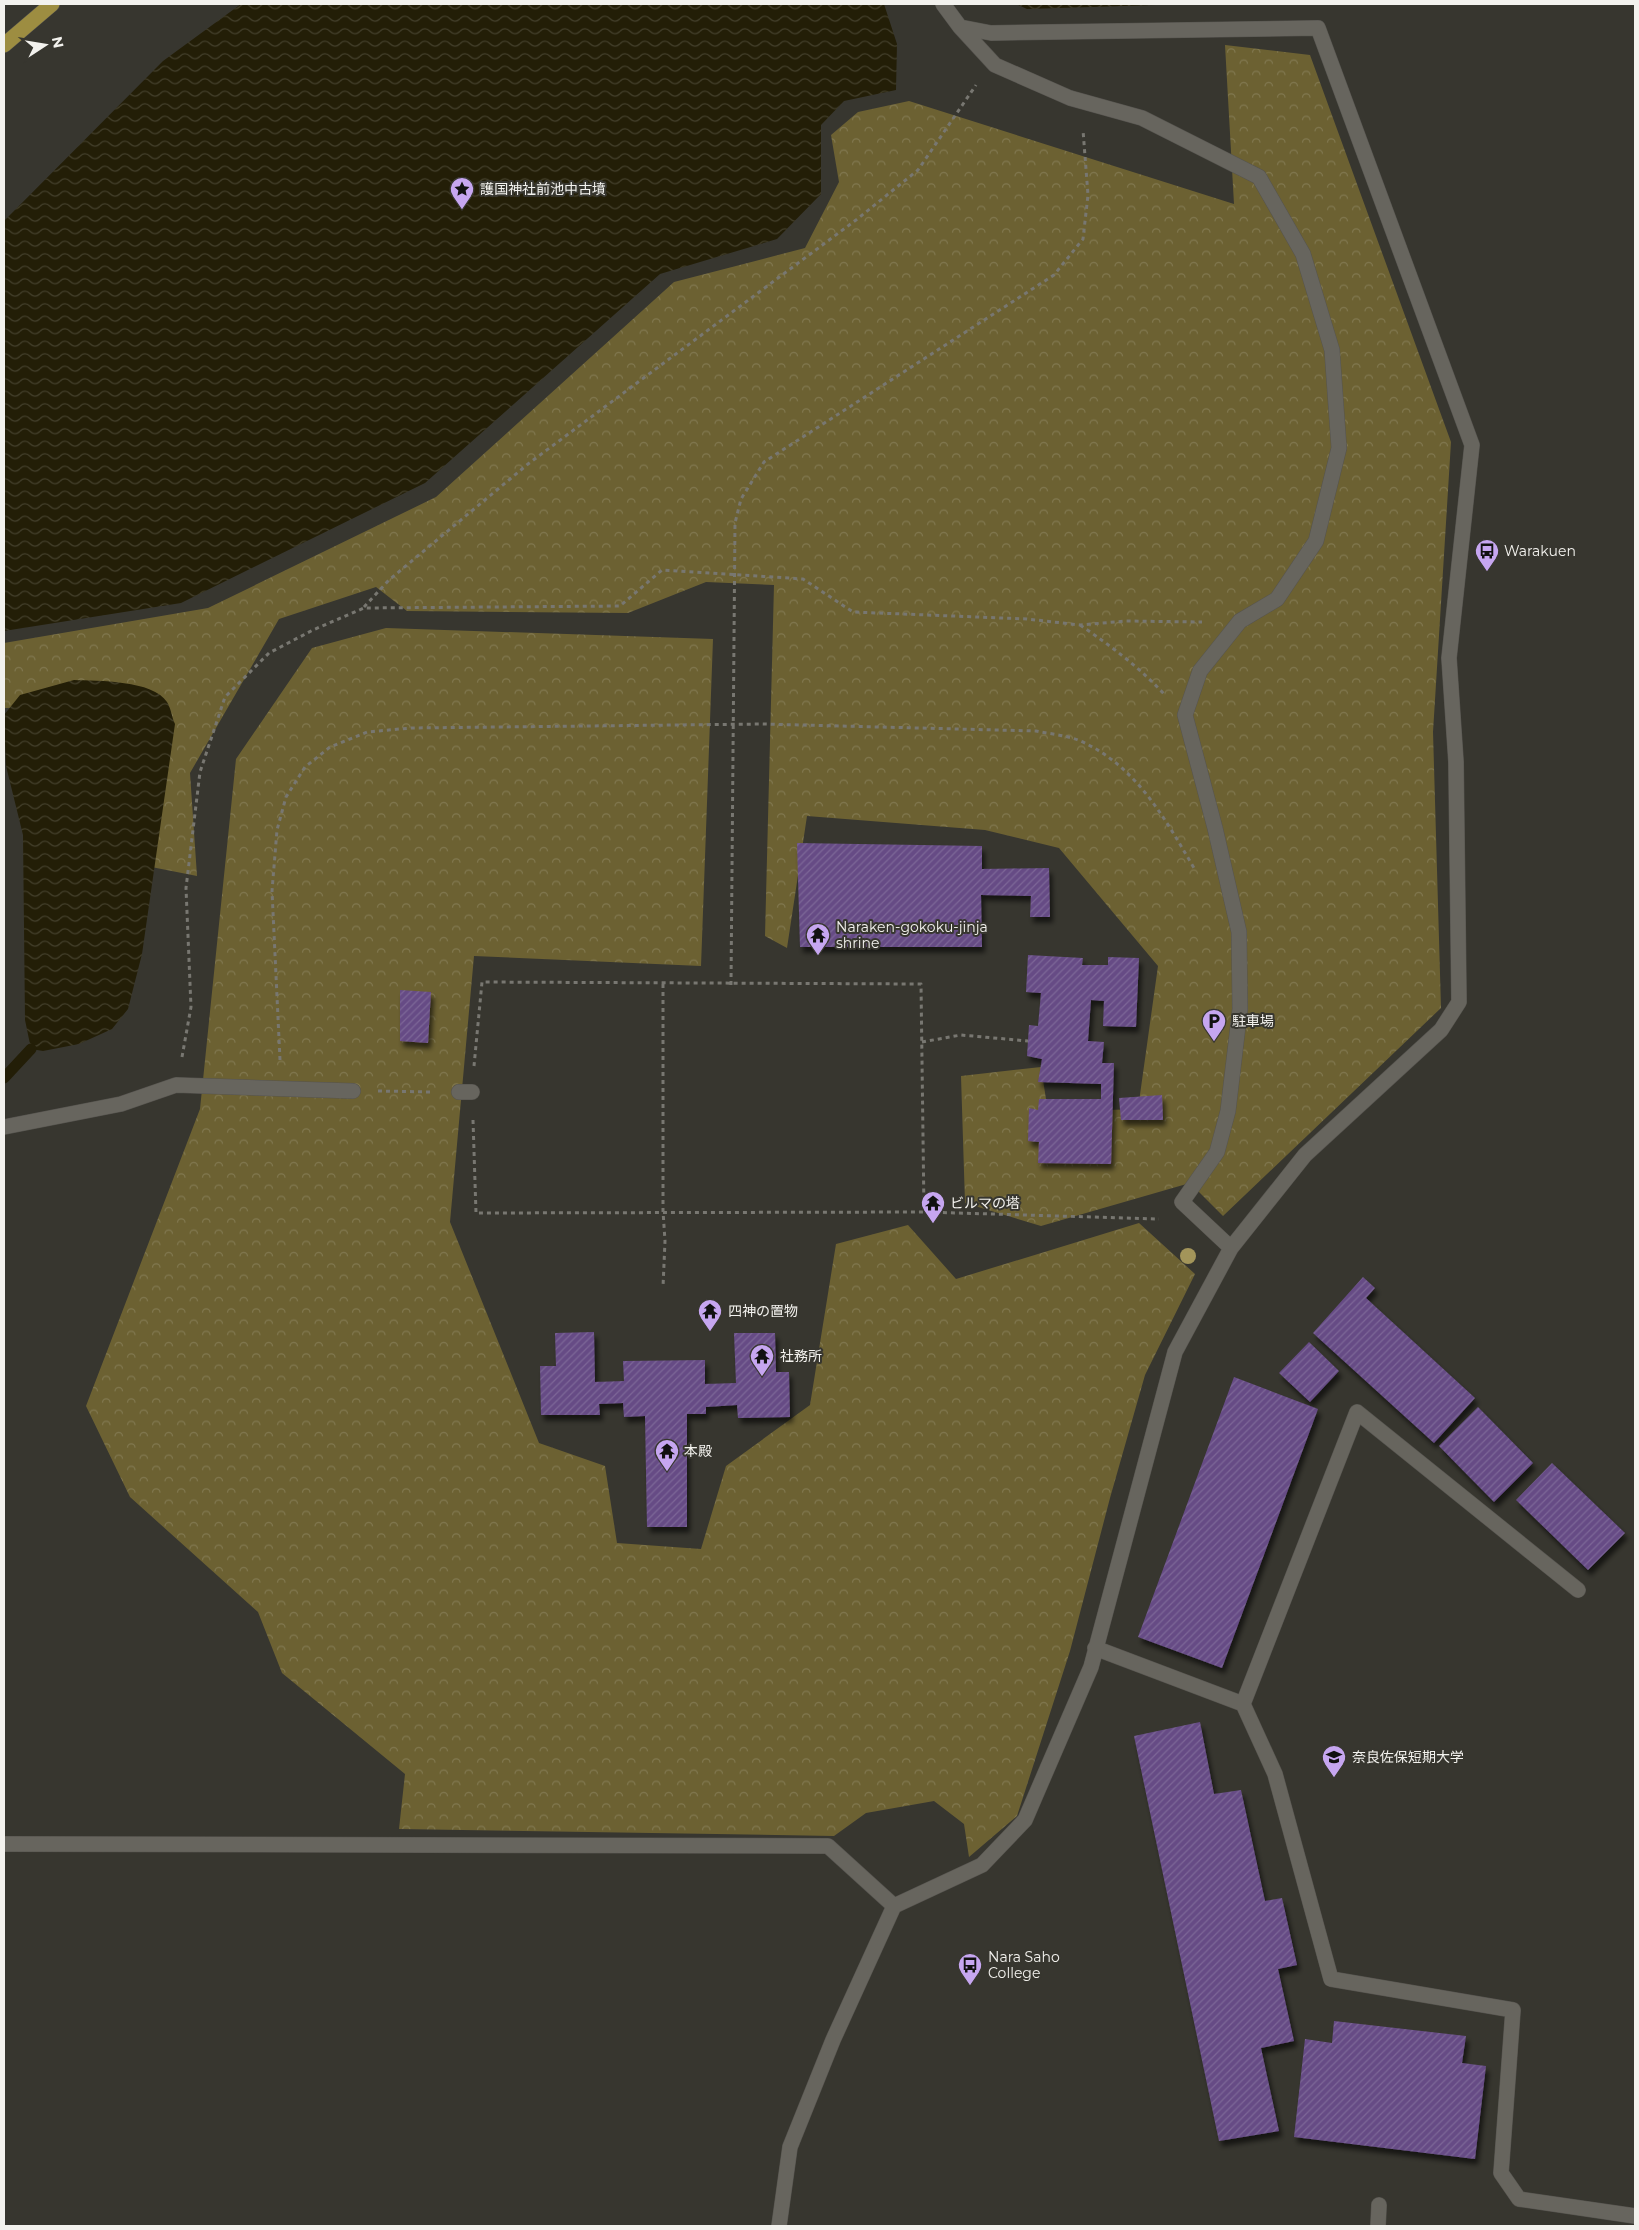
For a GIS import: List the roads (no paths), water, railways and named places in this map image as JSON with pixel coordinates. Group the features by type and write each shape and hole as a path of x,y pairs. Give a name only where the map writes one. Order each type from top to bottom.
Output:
{"main road":[{"path":"4,45 52,4"}],"street":[{"path":"943,4 995,65 1070,98 1142,118 1259,177 1303,254 1332,350 1339,448 1316,542 1277,599 1240,621 1200,671 1185,715 1215,828 1239,932 1240,1009 1228,1112 1217,1152 1182,1202 1231,1248"},
{"path":"779,2226 790,2147 833,2040 894,1906 982,1865 1025,1820 1091,1666 1175,1352 1231,1248 1305,1155 1441,1030 1458,1002 1456,762 1449,658 1472,445 1318,28 991,33 960,26"},
{"path":"4,1127 121,1104 176,1085 211,1088 353,1091"},
{"path":"1243,1704 1357,1412 1578,1590"},
{"path":"1095,1648 1243,1704 1275,1774 1331,1979 1513,2010 1501,2172 1519,2200 1635,2216"},
{"path":"4,1844 828,1846 894,1906"},
{"path":"1378,2226 1379,2205"}],"water":[{"path":"241,4 884,4 897,44 896,90 844,101 821,125 821,194 777,239 660,274 425,483 181,603 4,631 4,221 163,61"},
{"path":"1016,4 1188,4 1027,9"},
{"path":"74,680 124,683 150,689 167,702 175,724 142,954 128,1009 112,1029 79,1044 43,1051 31,1049 25,1020 23,835 6,766 4,715 20,695"}],"waterway":[{"path":"4,1078 31,1049"}],"place":[{"name":"護国神社前池中古墳","path":"462,210"},
{"name":"Warakuen","path":"1487,572"},
{"name":"Naraken-gokoku-jinja shrine","path":"818,956"},
{"name":"駐車場","path":"1214,1042"},
{"name":"ビルマの塔","path":"933,1224"},
{"name":"四神の置物","path":"710,1332"},
{"name":"社務所","path":"762,1377"},
{"name":"本殿","path":"667,1472"},
{"name":"奈良佐保短期大学","path":"1334,1778"},
{"name":"Nara Saho College","path":"970,1986"}]}
